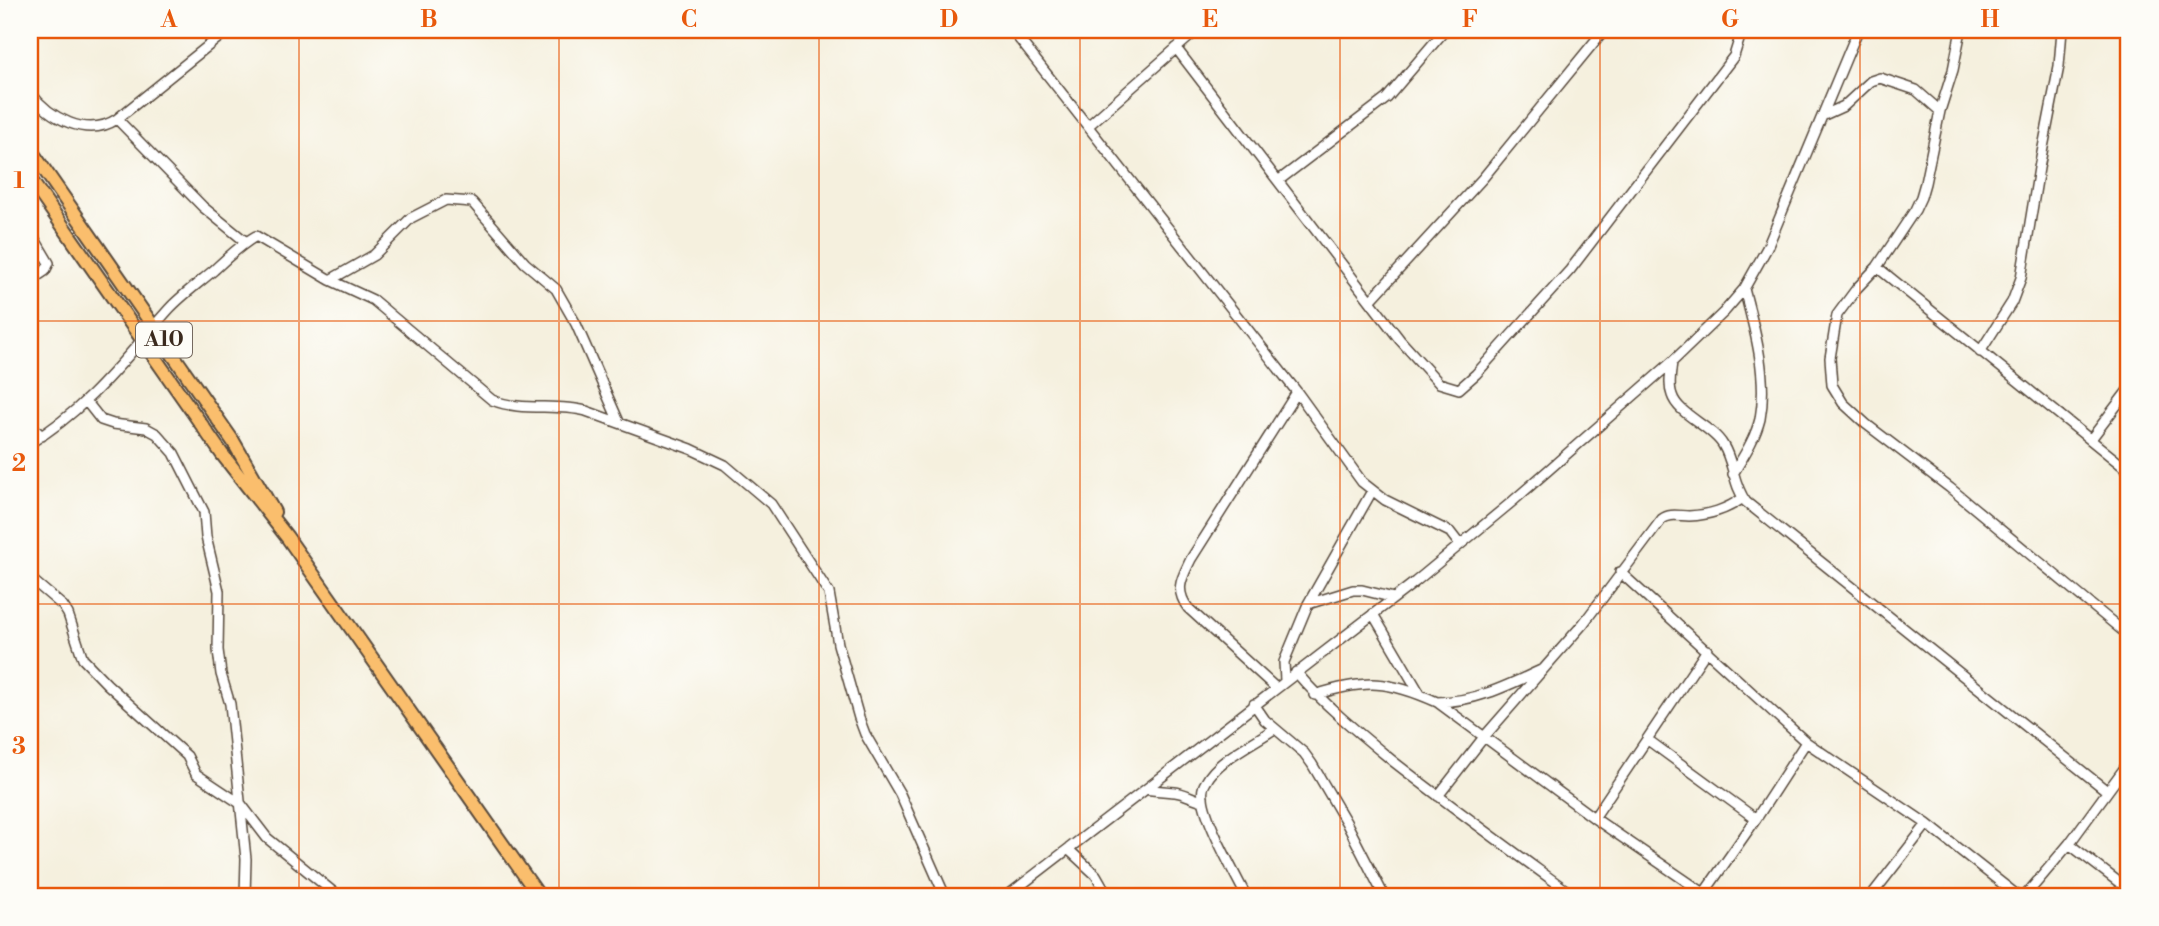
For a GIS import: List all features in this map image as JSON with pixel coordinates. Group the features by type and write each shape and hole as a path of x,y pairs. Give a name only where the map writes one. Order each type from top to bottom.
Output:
{"main road":[{"name":"A10","path":"30,149 156,327 253,471 287,537"},
{"name":"A10","path":"30,179 222,454 287,537 539,896"}],"street":[{"path":"30,92 42,107 53,115 77,125 105,126 228,30"},
{"path":"1088,126 1198,30"},
{"path":"1278,181 1387,97 1445,30"},
{"path":"1370,301 1483,177 1604,30"},
{"path":"1176,48 1400,340 1439,383 1459,389 1476,374 1570,270 1734,56 1740,40 1737,30"},
{"path":"1007,896 1460,545 1672,362 1724,312 1744,289 1767,247 1858,30"},
{"path":"1961,30 1940,111 1926,183 1877,267 1837,315 1831,340 1830,373 1837,395 1866,424 1950,488 2129,636"},
{"path":"1980,352 2012,303 2021,278 2063,30"},
{"path":"1016,31 1317,417 1352,471 1372,491 1406,512 1450,532 1460,545"},
{"path":"1822,116 1844,106 1871,81 1880,78 1916,90 1940,111"},
{"path":"117,119 203,206 246,242"},
{"path":"330,280 374,255 411,218 446,200 472,202 525,262 556,289 576,324 619,422"},
{"path":"30,231 49,263 45,271 30,281"},
{"path":"30,443 86,401 169,310 256,236 330,280 373,300 492,400 507,406 568,406 691,449 725,465 761,493 778,514 829,593 838,645 862,726 900,794 946,896"},
{"path":"1877,267 2129,471"},
{"path":"1733,474 1752,441 1760,418 1758,351 1744,289"},
{"path":"1672,362 1672,396 1681,408 1719,439 1727,452 1743,498 2107,791"},
{"path":"2091,439 2129,388"},
{"path":"1276,688 1188,608 1181,599 1179,586 1191,559 1297,391"},
{"path":"86,401 101,420 146,428 157,435 174,453 204,512 206,537 219,591 218,643 221,674 230,698 246,859 245,896"},
{"path":"30,425 42,436"},
{"path":"1285,681 1284,662 1308,604 1372,491"},
{"path":"1438,796 1484,737 1583,624 1620,572 1666,516 1714,513 1743,498"},
{"path":"1620,572 1806,742 1927,824 2018,896"},
{"path":"30,578 63,606 83,659 107,684 187,756 196,774 240,804 267,838 338,896"},
{"path":"1308,604 1353,590 1394,598"},
{"path":"1373,614 1420,694"},
{"path":"1594,818 1707,650"},
{"path":"1437,702 1454,702 1483,695 1546,668"},
{"path":"1296,672 1315,695 1354,729 1438,796 1574,896"},
{"path":"1315,695 1349,684 1378,682 1420,694 1437,702 1594,818 1706,895 1806,742"},
{"path":"1254,704 1274,729 1304,753 1312,764 1384,896"},
{"path":"1246,896 1203,801 1206,781 1216,769 1274,729"},
{"path":"1648,740 1756,819"},
{"path":"2025,896 2069,844 2129,762"},
{"path":"1146,789 1162,793 1177,792 1203,801"},
{"path":"1871,896 1927,824"},
{"path":"2069,844 2129,890"},
{"path":"1068,849 1096,875 1108,896"}]}
